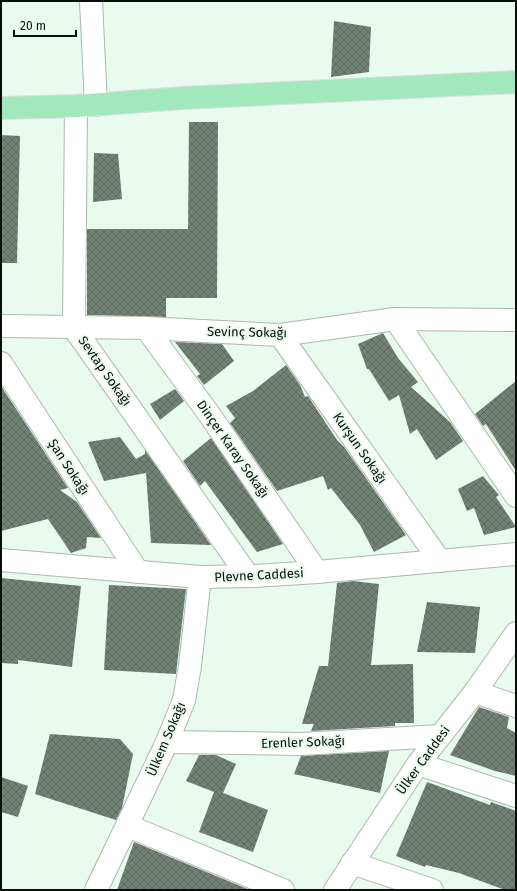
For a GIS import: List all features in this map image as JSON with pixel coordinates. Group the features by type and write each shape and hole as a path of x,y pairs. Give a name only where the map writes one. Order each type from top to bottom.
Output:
{"main road":[{"path":"1,108 86,106 183,98 516,82"}],"street":[{"name":"Sevtap Sokağı","path":"91,1 74,328 248,576"},
{"name":"Sevinç Sokağı","path":"1,326 146,328 280,335 395,319 516,320"},
{"path":"395,319 516,496"},
{"name":"Dinçer Karay Sokağı","path":"146,328 209,414 317,572"},
{"name":"Kurşun Sokağı","path":"280,335 440,561"},
{"name":"Şan Sokağı","path":"1,363 138,572"},
{"name":"Plevne Caddesi","path":"1,560 200,577 317,572 516,554"},
{"name":"Ülkem Sokağı","path":"96,890 167,742 184,700 190,666 200,577"},
{"name":"Ülker Caddesi","path":"334,890 418,764 475,692 516,633"},
{"path":"475,692 516,706"},
{"name":"Erenler Sokağı","path":"167,742 301,744 440,736"},
{"path":"418,764 516,796"},
{"path":"128,826 283,890"},
{"path":"352,863 432,890"}],"building":[{"path":"334,21 371,27 369,72 331,77"},
{"path":"189,122 218,122 217,298 166,298 166,317 87,315 87,229 188,229"},
{"path":"1,135 20,136 17,263 1,263"},
{"path":"94,153 118,154 122,199 93,202"},
{"path":"383,333 398,358 418,382 411,387 450,422 463,441 436,460 417,429 410,434 399,395 389,401 369,369 367,369 358,344"},
{"path":"175,342 222,344 234,361 204,385 197,376 200,374"},
{"path":"286,365 300,385 305,397 308,396 337,440 344,447 406,535 374,552 360,525 331,488 328,490 323,476 277,491 230,423 235,418 226,406 253,391"},
{"path":"516,381 516,471 486,424 483,426 475,414"},
{"path":"1,386 68,488 60,490 77,502 101,538 87,537 86,548 71,553 48,519 1,531"},
{"path":"175,389 184,401 160,420 150,404"},
{"path":"120,437 136,459 145,454 145,450 211,545 151,543 146,473 104,481 88,442"},
{"path":"211,438 283,544 257,552 205,481 200,486 183,461"},
{"path":"483,476 499,495 496,497 516,527 484,535 474,508 467,511 458,489"},
{"path":"1,578 81,586 72,667 18,660 18,664 1,663"},
{"path":"353,581 379,584 371,665 413,664 414,723 395,723 395,726 311,731 314,724 302,724 319,666 328,666 337,583"},
{"path":"109,585 186,589 176,674 104,670"},
{"path":"427,602 480,607 475,653 417,652"},
{"path":"479,707 509,717 507,728 516,733 516,776 495,771 450,755"},
{"path":"50,734 120,739 133,754 122,808 116,820 35,794"},
{"path":"389,751 380,793 294,774 301,756"},
{"path":"199,755 216,755 236,764 223,793 268,810 253,852 199,832 214,792 186,781"},
{"path":"1,777 28,786 18,817 1,812"},
{"path":"427,782 490,805 491,802 516,811 516,890 505,890 459,873 426,865 425,867 396,856"},
{"path":"134,842 250,890 117,890"}]}
